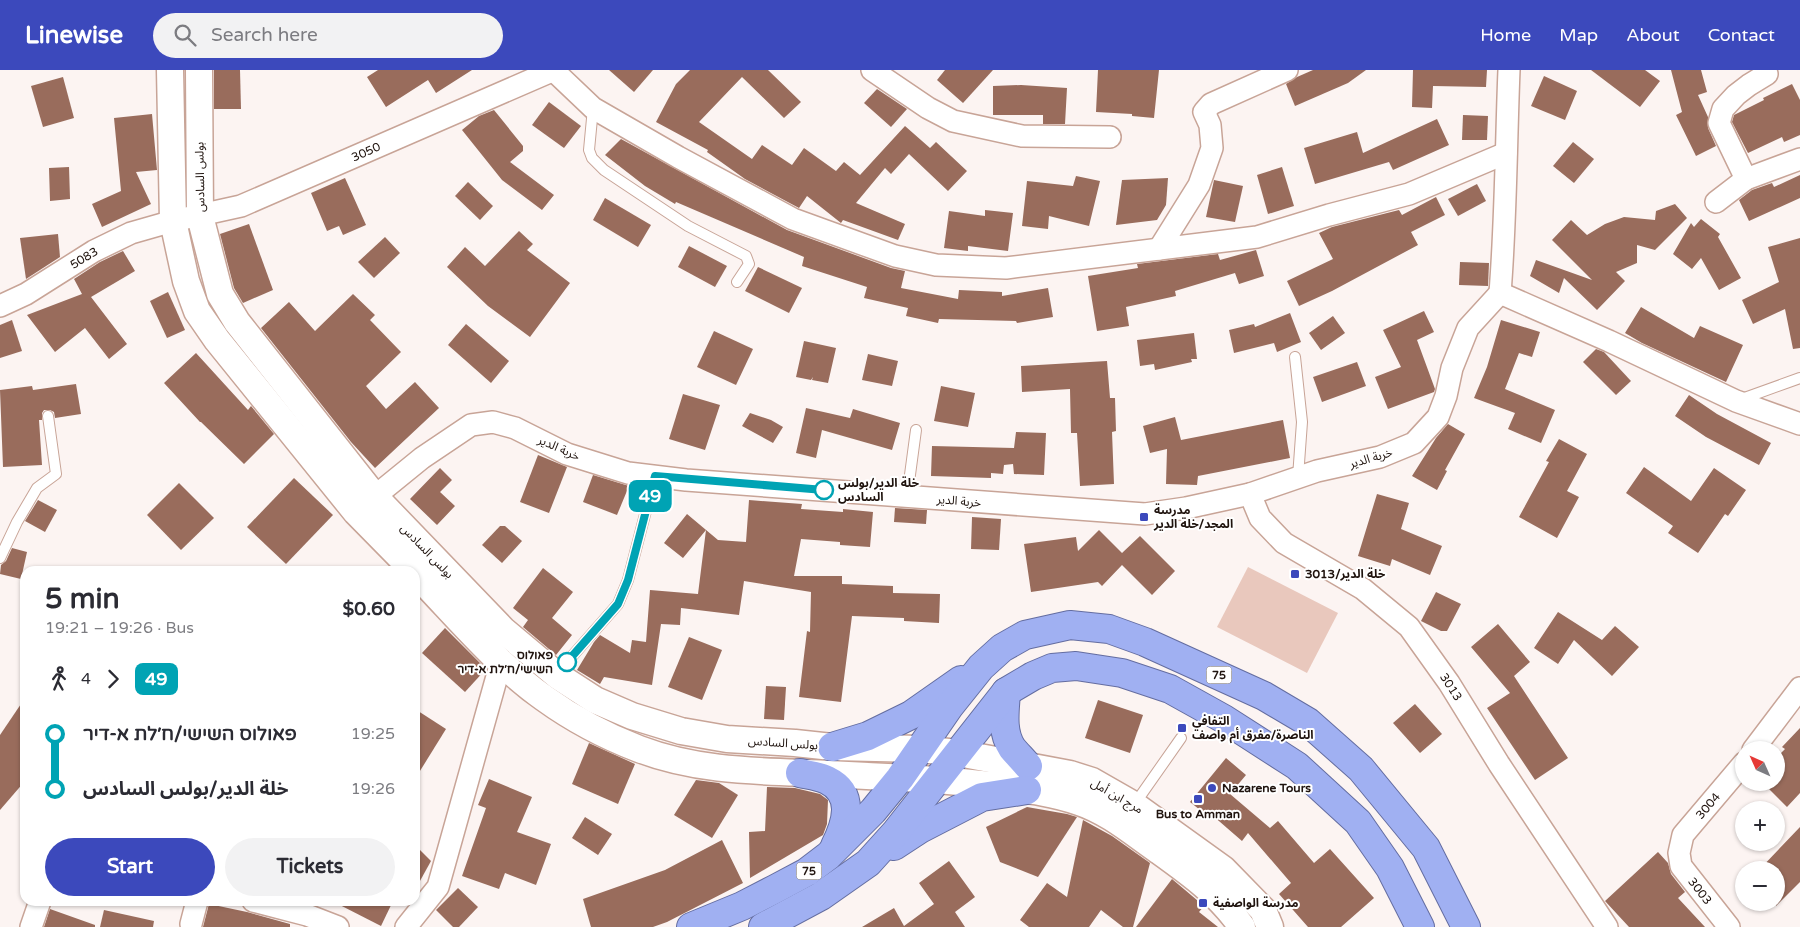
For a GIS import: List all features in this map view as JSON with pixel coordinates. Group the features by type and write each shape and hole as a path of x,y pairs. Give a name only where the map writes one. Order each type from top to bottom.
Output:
{"highway":[{"name":"75","path":"691,927 742,906 799,876 819,863 847,839 873,811 900,778 948,707 981,667 1002,648 1025,634 1070,625 1109,629 1145,642 1264,696 1308,722 1361,769 1426,848 1466,927"},
{"name":"75","path":"763,927 822,896 868,862 896,832 1006,692 1033,676 1052,668 1076,666 1122,673 1170,689 1224,719 1297,766 1358,822 1390,868 1420,927"},
{"path":"832,747 868,736 911,715 981,667"},
{"path":"845,879 920,829 945,815 1028,778 1011,747 1007,733 1004,721 1006,692"},
{"path":"800,773 828,780 838,789 845,800 844,828 835,848 819,863"}],"street":[{"name":"بولس السادس","path":"170,70 173,221 186,281 197,311 217,340 366,504 503,630 558,676 595,700 632,716 681,731 727,739 832,747 920,749"},
{"name":"بولس السادس","path":"199,70 200,216 220,294 237,322 410,566"},
{"name":"3050","path":"173,221 241,206 554,70"},
{"path":"554,70 593,108 678,157 793,218 895,256 936,265 1006,268 1256,236 1409,194 1506,153"},
{"path":"872,70 928,108 953,121 1022,136 1110,137"},
{"path":"1159,249 1199,185 1212,148 1210,125 1204,112 1211,104 1287,70"},
{"path":"1510,70 1505,236 1500,293 1609,341 1736,402 1800,424"},
{"path":"1746,179 1720,123 1723,109 1749,84 1767,74"},
{"path":"1716,202 1746,179 1800,159"},
{"name":"5083","path":"0,306 26,294 94,252 130,233 173,221"},
{"name":"خربة الدير","path":"366,504 422,458 471,425 492,422 515,428 567,454 628,473 907,497 1145,514 1186,508 1250,494 1317,471 1380,458 1414,443 1438,417 1446,396 1452,368 1468,328 1500,293"},
{"name":"3013","path":"1250,494 1260,518 1284,543 1363,589 1409,627 1449,683 1499,764 1607,927"},
{"name":"بولس السادس","path":"420,578 502,662 542,697 573,718 606,736 641,750 679,761 717,768 900,778"},
{"path":"406,927 438,887 502,662"},
{"path":"1760,741 1800,688"},
{"name":"مرج ابن أمل","path":"920,749 958,753 1028,778 1108,814 1199,879 1230,910 1242,927"},
{"name":"مرج ابن أمل","path":"900,778 1028,778 1070,774 1092,781 1134,805 1223,869 1262,910 1270,927"},
{"name":"3004","path":"1679,853 1683,835 1735,774"},
{"name":"3003","path":"1679,853 1681,866 1729,927"},
{"path":"30,927 38,906"},
{"path":"191,924 196,906"},
{"path":"272,906 307,915 338,927"}],"lane":[{"path":"593,108 589,150 592,158 604,170 688,226 746,256 749,264 737,282"},
{"path":"1295,357 1302,422 1298,477"},
{"path":"1736,402 1800,378"},
{"path":"0,558 17,522 37,488 56,474 48,416"},
{"path":"907,497 916,430"},
{"path":"567,662 618,604 628,580 655,476"},
{"path":"1134,805 1181,738"}],"shaded area":[{"path":"1248,567 1338,613 1307,673 1217,627"}],"building":[{"path":"214,70 240,70 241,109 214,109"},
{"path":"378,70 472,70 436,93 428,80 386,107 367,77"},
{"path":"609,70 653,70 634,92"},
{"path":"690,70 768,70 801,102 784,118 742,77 699,122 752,159 762,145 792,165 804,148 836,171 844,162 860,175 905,126 930,148 936,142 967,171 948,191 909,154 891,174 885,168 856,203 905,224 898,240 843,220 841,223 807,196 799,208 745,179 707,152 708,150 656,122 676,84"},
{"path":"945,70 993,70 963,103 937,80"},
{"path":"1098,70 1159,70 1154,118 1132,116 1132,114 1096,112"},
{"path":"1313,70 1366,70 1348,83 1295,106 1286,84"},
{"path":"1413,70 1487,70 1486,87 1433,86 1432,108 1412,107"},
{"path":"1591,70 1645,70 1660,81 1640,107"},
{"path":"1671,70 1701,70 1707,92 1698,95 1708,117 1708,128 1716,146 1696,156 1676,115 1682,112"},
{"path":"1544,76 1577,91 1565,120 1531,106"},
{"path":"63,77 74,118 43,127 31,86"},
{"path":"1792,84 1800,100 1800,135 1784,142 1782,137 1748,153 1732,122 1734,115"},
{"path":"1021,85 1067,88 1065,124 1043,124 1043,115 993,115 993,86"},
{"path":"877,89 907,109 891,127 864,103"},
{"path":"549,102 581,126 564,148 532,125"},
{"path":"494,110 523,146 523,151 510,162 554,195 542,210 502,180 462,130 479,116"},
{"path":"152,114 157,170 136,172 151,204 102,227 92,204 121,191 114,118"},
{"path":"1463,115 1488,116 1487,140 1462,140"},
{"path":"1437,119 1449,145 1393,170 1389,162 1315,184 1304,148 1357,132 1363,153"},
{"path":"621,139 787,230 891,268 905,271 901,288 958,299 959,290 1002,292 1002,296 1048,288 1053,317 1017,323 1016,321 939,319 938,323 906,316 908,308 864,298 867,287 802,266 804,257 676,202 675,204 645,186 605,155"},
{"path":"1573,142 1594,159 1574,183 1553,166"},
{"path":"69,167 70,199 50,201 49,168"},
{"path":"1282,167 1294,206 1268,214 1257,175"},
{"path":"1800,175 1800,198 1749,221 1739,200 1752,190 1772,183 1774,187"},
{"path":"1076,176 1100,181 1089,226 1049,216 1048,229 1022,226 1027,181 1073,186"},
{"path":"345,178 366,225 343,235 339,226 327,231 311,193"},
{"path":"1168,178 1166,205 1157,220 1116,225 1122,180"},
{"path":"1214,180 1243,186 1235,222 1206,217"},
{"path":"468,182 493,206 480,220 455,196"},
{"path":"1477,184 1486,201 1458,216 1448,199"},
{"path":"1436,197 1445,215 1411,232 1418,245 1332,291 1299,306 1287,281 1333,259 1319,233 1332,227 1399,210 1402,215"},
{"path":"605,198 651,225 638,247 593,220"},
{"path":"1675,204 1687,218 1655,250 1637,245 1637,263 1616,272 1625,281 1597,310 1564,278 1559,293 1530,276 1536,260 1592,280 1552,240 1571,220 1587,235 1605,224 1624,217 1655,220 1656,211"},
{"path":"985,210 1013,213 1008,251 968,246 968,251 944,248 949,211 985,216"},
{"path":"1701,219 1720,234 1718,237 1741,278 1719,290 1701,258 1692,269 1673,254 1691,223 1694,227"},
{"path":"249,224 273,290 243,303 234,288 220,234"},
{"path":"519,231 533,244 527,250 570,283 530,337 488,306 447,267 465,247 485,266"},
{"path":"58,234 60,257 26,279 20,238"},
{"path":"385,237 400,253 374,278 358,262"},
{"path":"1800,238 1800,348 1793,349 1785,309 1753,324 1742,300 1779,282 1768,247"},
{"path":"689,246 727,266 715,287 678,267"},
{"path":"1256,250 1264,276 1239,284 1235,273 1175,291 1176,296 1126,307 1129,326 1097,331 1088,276 1138,268 1137,264 1218,254 1220,260"},
{"path":"123,251 135,271 91,297 127,344 109,359 85,328 55,352 27,315 82,294 74,279 100,262"},
{"path":"1460,262 1489,263 1488,286 1459,285"},
{"path":"758,267 802,288 789,313 745,291"},
{"path":"168,292 185,330 167,338 150,301"},
{"path":"353,294 375,315 370,320 401,352 366,386 386,409 415,382 439,408 375,468 351,442 261,328 289,302 315,331"},
{"path":"1641,307 1694,338 1700,326 1743,345 1726,382 1642,343 1625,333"},
{"path":"1424,311 1434,332 1417,340 1435,389 1434,392 1388,409 1375,377 1401,367 1383,330"},
{"path":"1290,313 1301,342 1277,352 1274,343 1234,353 1229,330 1254,324 1255,327"},
{"path":"1333,316 1345,333 1321,350 1309,333"},
{"path":"12,320 22,351 0,358 0,325"},
{"path":"1501,320 1540,332 1532,357 1519,353 1505,389 1555,410 1541,443 1508,429 1515,413 1474,398 1487,367"},
{"path":"466,324 509,361 491,383 448,345"},
{"path":"714,331 753,349 736,385 697,367"},
{"path":"1194,333 1197,359 1191,359 1192,362 1155,370 1154,364 1140,366 1137,340"},
{"path":"804,341 836,348 828,383 812,380 813,377 811,380 796,377"},
{"path":"1596,349 1604,352 1631,381 1616,395 1583,362"},
{"path":"196,353 248,410 251,406 274,434 244,464 200,422 164,383"},
{"path":"868,354 898,361 892,386 862,380"},
{"path":"1107,361 1110,398 1115,398 1116,431 1112,432 1114,484 1080,486 1077,433 1071,433 1070,389 1022,392 1021,366"},
{"path":"1357,362 1366,386 1322,402 1313,377"},
{"path":"76,384 81,414 55,418 54,412 44,410 42,420 39,420 42,465 3,467 0,390 32,386 33,390"},
{"path":"941,386 975,393 968,427 934,421"},
{"path":"683,394 720,405 705,450 669,439"},
{"path":"1689,395 1717,414 1771,443 1759,465 1706,437 1675,416"},
{"path":"806,408 850,418 853,409 900,423 892,450 822,430 816,458 796,453"},
{"path":"750,413 771,420 783,427 773,443 742,426"},
{"path":"1175,417 1181,440 1283,420 1290,458 1198,476 1197,485 1166,484 1167,449 1150,453 1143,426"},
{"path":"1448,424 1465,434 1445,470 1447,471 1437,490 1412,476 1436,438"},
{"path":"1016,432 1046,433 1044,475 1014,474 1013,464 1004,465 1003,474 991,473 991,478 931,476 932,446 1014,448"},
{"path":"1559,439 1587,454 1567,491 1579,497 1557,538 1519,517 1549,462 1546,461"},
{"path":"538,455 567,467 549,513 520,502"},
{"path":"1644,467 1691,501 1714,468 1746,490 1728,516 1725,514 1698,553 1668,533 1673,526 1626,493"},
{"path":"440,468 452,480 440,492 455,506 437,525 410,499"},
{"path":"593,475 629,486 617,515 583,502"},
{"path":"294,478 333,515 286,564 247,527"},
{"path":"179,483 214,518 181,550 147,515"},
{"path":"1377,494 1409,503 1401,529 1442,546 1430,575 1392,559 1390,566 1358,556"},
{"path":"38,500 57,510 45,532 25,521"},
{"path":"749,500 802,504 801,509 843,512 843,509 873,512 870,547 840,545 840,542 801,539 794,576 842,576 842,584 893,586 893,593 940,594 939,623 904,621 904,618 852,616 841,702 799,697 807,631 810,632 811,592 744,581 739,615 681,608 680,625 661,624 652,685 604,677 600,684 577,670 600,635 630,653 632,640 646,642 650,590 698,594 706,530 683,558 664,543 687,514 718,540 746,542"},
{"path":"895,508 927,510 926,524 894,522"},
{"path":"972,517 1001,519 999,550 971,549"},
{"path":"500,526 505,526 522,541 502,563 482,545"},
{"path":"1099,530 1122,553 1140,536 1175,571 1152,595 1122,565 1102,586 1098,582 1031,592 1024,544 1076,537 1078,551"},
{"path":"12,548 27,552 24,566 20,566 20,579 0,574 1,565 6,561"},
{"path":"543,568 573,592 552,618 572,635 556,655 523,627 528,620 513,608"},
{"path":"1436,592 1461,604 1447,631 1441,631 1421,621"},
{"path":"1558,612 1602,640 1615,626 1639,647 1612,676 1574,640 1558,664 1534,648"},
{"path":"1498,624 1530,662 1514,676 1568,758 1535,780 1487,708 1510,693 1471,647"},
{"path":"445,628 486,669 465,692 422,653"},
{"path":"689,637 722,650 702,700 668,687"},
{"path":"766,686 786,687 784,720 764,719"},
{"path":"1098,700 1143,715 1130,753 1085,738"},
{"path":"1415,704 1442,734 1420,753 1393,723"},
{"path":"20,705 20,787 0,810 0,735"},
{"path":"420,712 446,729 420,771"},
{"path":"1800,728 1800,793 1787,807 1785,801 1781,801 1771,791 1785,791 1785,744"},
{"path":"589,743 635,764 618,804 572,784"},
{"path":"1226,758 1246,775 1230,794 1270,828 1278,821 1314,863 1330,849 1374,898 1341,927 1308,927 1279,894 1291,883 1248,833 1242,841 1212,815 1210,818 1190,802"},
{"path":"489,779 532,797 517,832 551,844 536,885 505,873 499,889 462,876 486,808 478,805"},
{"path":"696,780 719,783 738,795 712,838 674,815"},
{"path":"767,787 795,788 820,794 828,800 827,824 823,835 750,878 749,832 765,831"},
{"path":"1027,807 1077,817 1038,877 1000,862 986,827"},
{"path":"585,817 612,834 598,855 572,838"},
{"path":"1083,820 1112,836 1150,863 1133,927 1123,927 1101,910 1089,927 1029,927 1020,920 1047,883 1067,897"},
{"path":"1800,827 1800,882 1785,897 1785,861 1768,861 1777,851 1785,851 1785,843"},
{"path":"722,840 743,883 667,922 653,927 591,927 583,899 665,870"},
{"path":"420,850 431,861 420,881"},
{"path":"1658,852 1668,863 1671,874 1685,892 1678,898 1705,927 1629,927 1605,901"},
{"path":"949,861 975,897 955,912 965,927 862,927 894,908 904,926 934,904 919,883"},
{"path":"1172,879 1204,906 1199,912 1218,927 1136,927"},
{"path":"458,888 478,907 459,927 453,927 436,910"},
{"path":"208,906 218,906 247,912 290,924 290,927 203,927"},
{"path":"342,906 391,906 381,926"},
{"path":"50,909 95,925 95,927 44,927"},
{"path":"104,910 154,921 153,927 100,927"}],"bus line":[{"name":"49","path":"567,662 618,604 628,580 655,476 824,490"}],"place":[{"name":"خلة الدير/بولس السادس","path":"824,490"},
{"name":"مدرسة المجد/خلة الدير","path":"1144,517"},
{"name":"3013/خلة الدير","path":"1295,574"},
{"name":"פאולוס השישי/ח׳לת א-דיר","path":"567,662"},
{"name":"التفافي الناصرة/مفرق أم واصف","path":"1182,728"},
{"name":"Nazarene Tours","path":"1212,788"},
{"name":"Bus to Amman","path":"1198,799"},
{"name":"مدرسة الواصفية","path":"1203,903"}]}
